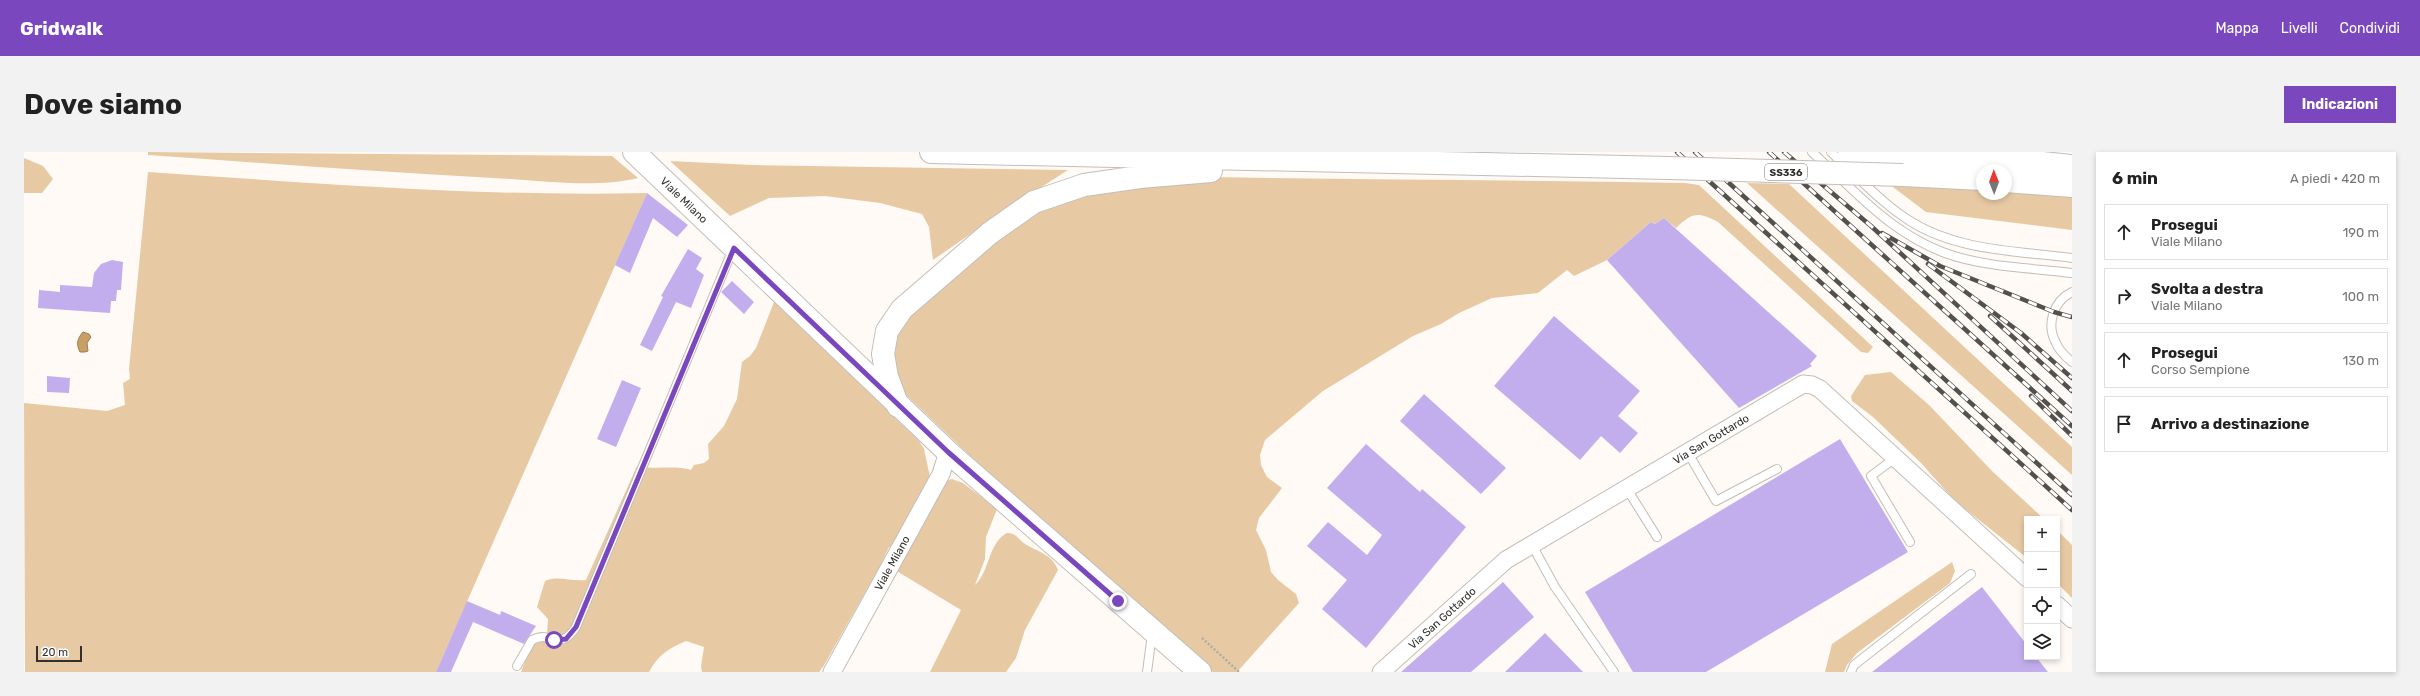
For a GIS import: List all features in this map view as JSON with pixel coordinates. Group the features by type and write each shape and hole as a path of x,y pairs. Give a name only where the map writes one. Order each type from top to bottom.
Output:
{"main road":[{"name":"Viale Milano","path":"634,152 898,406 1194,670"},
{"name":"SS336","path":"931,152 1669,168 1976,179"},
{"path":"1849,152 2017,161 2072,166"},
{"path":"898,406 887,377 883,354 887,331 908,304 990,233 1034,202 1084,185 1140,177 1213,171 1384,163"},
{"path":"2012,181 2072,186"}],"street":[{"name":"Via San Gottardo","path":"1381,672 1506,560 1796,388 1807,384 1820,389 2024,575"},
{"name":"Viale Milano","path":"832,672 937,480 948,452"},
{"path":"2060,608 2072,619"}],"lane":[{"path":"1812,152 1878,215 1925,244 1946,253 1971,260 2072,273"},
{"path":"1831,152 1897,213 1938,236 1974,245 2072,258"},
{"path":"2017,161 2072,158"},
{"path":"517,666 532,640 545,638 560,641 571,635 576,627 734,248"},
{"path":"2072,292 2057,306 2051,324 2055,342 2072,362"},
{"path":"1688,453 1716,501 1777,469"},
{"path":"1895,458 1871,476 1910,542"},
{"path":"1628,489 1657,537"},
{"path":"1532,545 1555,587 1614,672"},
{"path":"1851,672 1854,666 1971,574"},
{"path":"1147,672 1152,631"}],"path":[{"path":"1202,638 1239,672"}],"shaded area":[{"path":"148,152 612,156 638,178 603,183 566,183 148,155"},
{"path":"24,158 43,166 53,179 42,193 24,193"},
{"path":"670,161 752,165 1068,170 995,217 933,260 929,227 922,214 880,203 825,196 769,198 730,216"},
{"path":"148,172 335,185 459,191 584,194 647,193 436,672 25,672 24,403 107,411 125,405 123,383 130,379 129,369"},
{"path":"1207,177 1625,182 1685,183 1699,185 1873,347 1868,353 1861,352 1718,222 1700,215 1691,216 1676,228 1664,218 1655,224 1651,222 1607,260 1574,276 1567,270 1538,293 1492,298 1459,313 1441,324 1413,336 1323,391 1265,440 1260,455 1261,465 1267,477 1282,488 1259,518 1256,530 1266,550 1271,572 1278,580 1296,594 1299,603 1237,672 1213,672 967,453 905,394 901,389 891,343 897,327 1032,209 1086,189"},
{"path":"1747,183 1789,184 2072,447 2072,475"},
{"path":"1889,184 1976,188 1976,200 2012,200 2012,191 2072,197 2072,230 1926,212"},
{"path":"774,302 919,441 924,449 930,477 893,547 889,547 880,566 823,667 819,672 702,672 701,666 704,647 686,641 674,646 664,653 652,666 649,672 521,672 532,644 540,641 547,641 564,644 569,641 575,633 582,620 562,637 547,634 548,619 537,607 545,581 550,579 586,580 637,466 691,470 694,465 704,463 709,459 708,444 724,426 737,399 742,362 750,356 756,348"},
{"path":"83,332 89,334 91,337 87,343 88,351 80,352 78,342 79,337"},
{"path":"1891,372 1929,405 1992,471 2041,516 2024,516 2024,556 1955,501 1921,463 1873,417 1852,401 1851,396 1865,375"},
{"path":"952,479 963,483 997,509 986,537 985,559 975,585 984,572 996,543 1007,533 1015,535 1025,544 1044,554 1052,560 1058,570 1025,630 1016,658 1006,672 930,672 961,610 895,570 944,481"},
{"path":"2060,533 2072,545 2072,598 2060,586"},
{"path":"1952,562 1955,571 1950,583 1857,653 1847,665 1844,672 1825,672 1832,644"}],"building":[{"path":"647,193 688,225 677,237 653,218 630,273 615,265"},
{"path":"1664,218 1817,356 1810,364 1812,366 1739,408 1607,260 1651,222 1655,224"},
{"path":"688,249 702,258 696,269 704,275 691,308 676,302 652,351 640,345 663,297 661,296"},
{"path":"112,260 123,262 121,290 117,290 116,301 111,301 110,313 38,308 39,290 60,292 60,285 92,287 94,273 101,264"},
{"path":"732,281 754,302 744,314 721,292"},
{"path":"1554,316 1640,391 1618,416 1638,433 1620,453 1601,436 1580,460 1494,386"},
{"path":"47,376 70,378 69,393 47,392"},
{"path":"622,380 641,388 616,447 597,439"},
{"path":"1424,394 1506,468 1481,494 1400,421"},
{"path":"1840,439 1908,552 1706,672 1633,672 1585,592"},
{"path":"1366,444 1420,492 1422,489 1466,527 1366,648 1322,609 1347,580 1307,546 1328,522 1367,555 1382,535 1327,488"},
{"path":"1503,582 1534,617 1471,672 1401,672"},
{"path":"1982,587 2024,641 2024,660 2038,660 2048,672 1872,672"},
{"path":"467,601 500,615 501,611 536,626 524,644 473,622 451,672 436,672"},
{"path":"1545,633 1583,672 1505,672"}],"railway":[{"path":"1677,152 2072,510"},
{"path":"1695,152 2072,495"},
{"path":"1769,152 2072,426"},
{"path":"1784,152 1871,226 2072,411"},
{"path":"1882,233 1940,266 2054,312 2072,317"},
{"path":"1928,264 2021,333 2072,378"},
{"path":"1990,316 2072,391"},
{"path":"2031,396 2072,436"}],"route":[{"path":"554,640 560,641 566,639 571,635 576,627 734,248 898,406 948,452 1118,601"}]}
